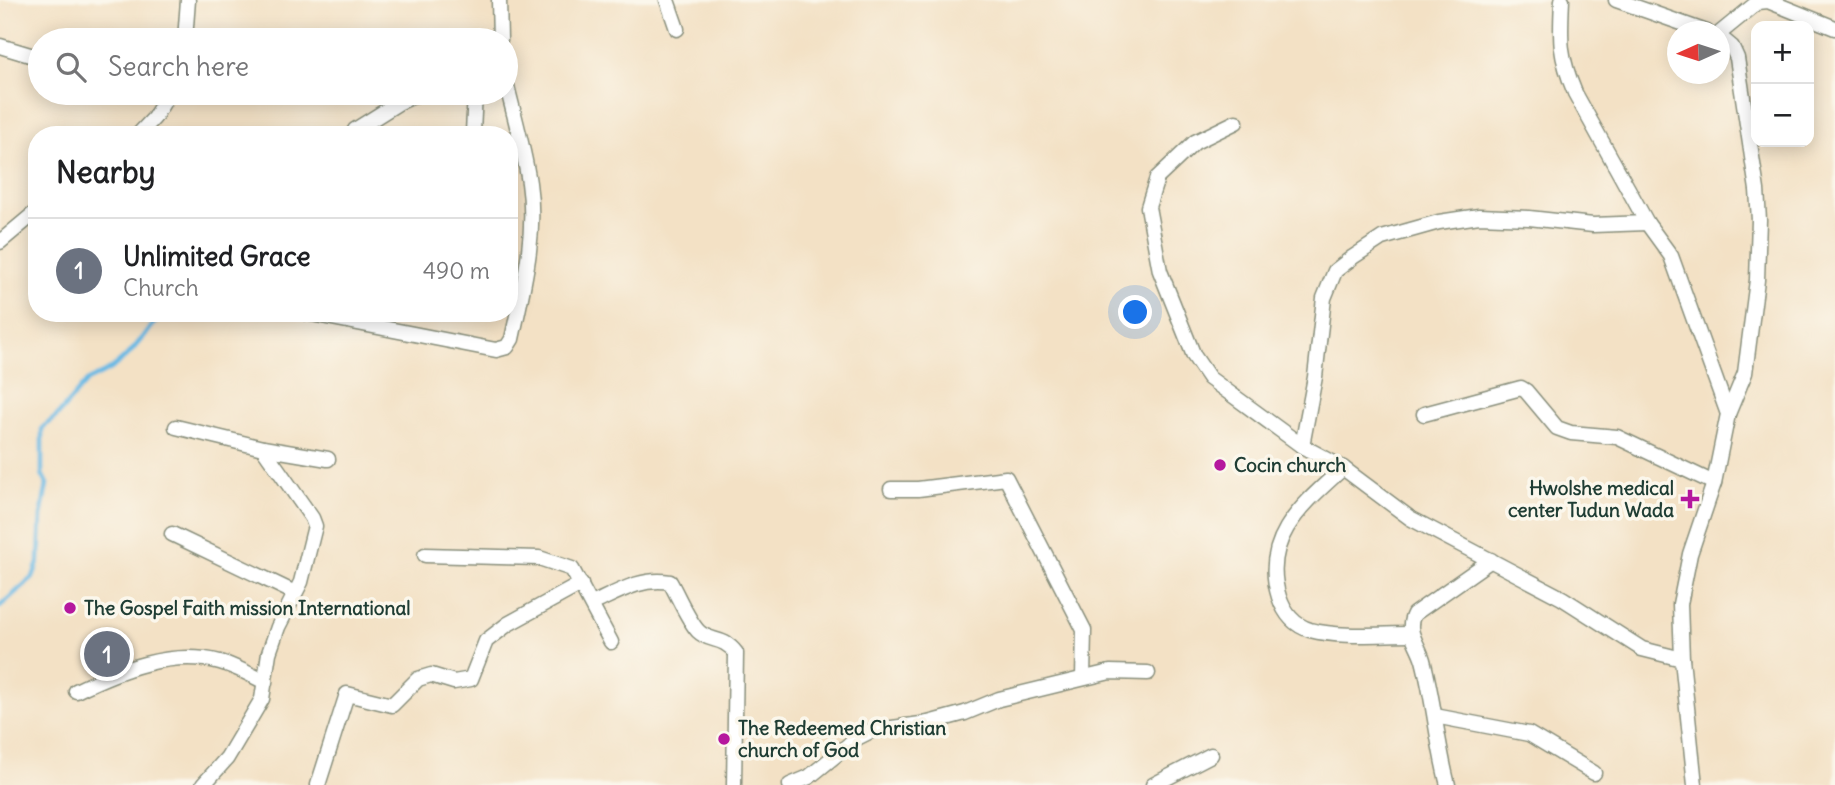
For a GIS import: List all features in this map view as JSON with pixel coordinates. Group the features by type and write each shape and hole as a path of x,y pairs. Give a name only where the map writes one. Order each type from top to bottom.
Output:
{"street":[{"path":"186,28 188,0"},
{"path":"499,0 500,28"},
{"path":"667,0 677,29"},
{"path":"1562,0 1560,47 1565,70 1647,223 1671,256 1728,414"},
{"path":"1615,0 1675,21"},
{"path":"1730,26 1758,2 1768,1 1835,28"},
{"path":"1695,785 1682,659 1680,604 1690,554 1714,484 1728,414 1745,373 1757,280 1757,190 1737,58 1730,45"},
{"path":"0,46 28,54"},
{"path":"146,126 162,105"},
{"path":"361,126 395,105"},
{"path":"473,126 474,105"},
{"path":"511,105 516,126"},
{"path":"1236,122 1195,142 1157,178 1148,207 1160,271 1194,356 1209,378 1302,446 1343,468 1410,518 1562,598 1642,649 1682,659"},
{"path":"518,134 530,185 531,227 526,273 518,311"},
{"path":"1302,446 1315,377 1324,298 1335,271 1382,238 1439,222 1479,216 1593,225 1647,223"},
{"path":"0,242 28,219"},
{"path":"352,322 496,350 507,347 512,339 516,322"},
{"path":"1424,414 1521,388 1557,428 1571,433 1617,437 1714,484"},
{"path":"176,427 263,448 328,459"},
{"path":"203,785 234,746 262,699 269,653 278,627 301,582 315,526 263,448"},
{"path":"1343,468 1298,509 1278,543 1274,568 1277,591 1285,614 1308,629 1332,633 1411,634"},
{"path":"891,489 918,489 1006,478 1084,630 1083,678"},
{"path":"172,534 295,593"},
{"path":"425,555 539,558 572,569 611,642"},
{"path":"1447,785 1422,658 1411,634 1410,622 1414,614 1491,560"},
{"path":"592,604 645,581 670,582 698,631 710,639 723,640 736,653 734,785"},
{"path":"318,785 347,694 392,705 418,679 431,675 454,682 471,679 486,641 508,624 581,584"},
{"path":"76,691 116,671 169,660 199,659 221,662 265,682"},
{"path":"790,785 809,777 858,738 871,731 928,723 965,713 999,699 1110,672 1149,673"},
{"path":"1435,716 1529,734 1594,773"},
{"path":"1153,785 1211,755"}],"waterway":[{"path":"0,606 33,577 39,560 41,516 47,484 42,474 42,428 57,416 87,381 111,369 129,354 156,322"}],"place":[{"name":"Cocin church","path":"1220,465"},
{"name":"Hwolshe medical center Tudun Wada","path":"1690,499"},
{"name":"The Gospel Faith mission International","path":"70,608"},
{"name":"Unlimited Grace","path":"107,654"},
{"name":"The Redeemed Christian church of God","path":"724,739"}]}
